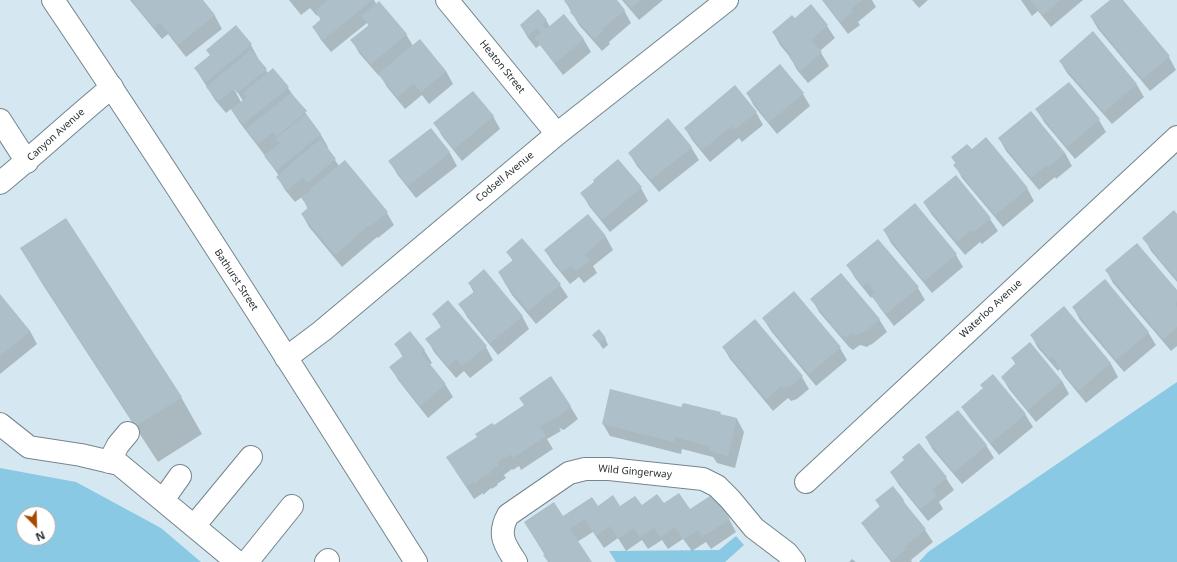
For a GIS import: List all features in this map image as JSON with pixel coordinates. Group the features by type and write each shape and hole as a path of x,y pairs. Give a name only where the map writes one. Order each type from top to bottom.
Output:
{"street":[{"name":"Bathurst Street","path":"53,0 112,87 416,562"},
{"name":"Heaton Street","path":"446,0 557,134"},
{"name":"Codsell Avenue","path":"286,358 322,331 557,134 727,0"},
{"name":"Canyon Avenue","path":"0,183 27,162 70,122 112,87"},
{"path":"0,120 27,162"},
{"name":"Waterloo Avenue","path":"806,482 1177,137"},
{"path":"0,424 29,447 81,455 119,464 237,562"},
{"path":"109,462 118,446 128,433"},
{"path":"194,526 251,457"},
{"name":"Wild Gingerway","path":"516,562 503,538 504,521 508,515 569,473 585,469 609,468 692,477 703,479 717,486 754,528 787,553 794,562"},
{"path":"163,500 180,476"},
{"path":"248,562 292,506"}],"shaded area":[{"path":"1177,382 1177,562 919,562 928,552"},
{"path":"0,468 76,482 161,528 201,562 0,562"},
{"path":"736,536 744,545 725,562 616,562 609,551 719,550"}],"building":[{"path":"132,0 203,0 215,15 178,45 160,22 154,27"},
{"path":"328,0 372,0 323,40 312,27 321,19 315,11"},
{"path":"617,0 625,10 602,29 603,31 594,39 570,12 572,10 564,1"},
{"path":"624,0 641,0 631,8"},
{"path":"823,0 862,0 851,9 853,12 840,22"},
{"path":"1030,0 1060,0 1043,15"},
{"path":"1110,0 1123,0 1170,56 1142,79 1090,16"},
{"path":"379,1 407,34 371,64 350,40 369,25 362,16"},
{"path":"811,4 828,25 811,40 822,52 800,71 789,57 791,55 772,32 792,15 795,18"},
{"path":"538,9 547,20 542,24 546,29 564,14 584,39 555,63 534,38 541,33 537,28 528,36 520,25"},
{"path":"236,25 252,44 206,82 194,68 210,55 206,50"},
{"path":"1093,31 1137,84 1104,112 1059,61"},
{"path":"420,39 446,71 421,92 414,83 397,97 378,74"},
{"path":"251,50 267,69 237,93 234,89 218,101 206,87"},
{"path":"780,64 804,93 769,122 746,93"},
{"path":"273,68 289,87 243,124 231,110 247,97 243,93"},
{"path":"1069,82 1100,119 1067,147 1035,109"},
{"path":"735,85 757,112 734,130 732,126 702,150 684,128"},
{"path":"473,91 494,116 454,149 433,123"},
{"path":"291,93 307,111 277,136 273,132 258,144 246,129"},
{"path":"1031,111 1065,153 1048,167 1047,165 1031,178 998,138"},
{"path":"306,114 321,134 276,171 264,156 280,143 276,139"},
{"path":"668,118 692,147 651,180 628,153"},
{"path":"431,128 450,152 408,186 388,161"},
{"path":"986,137 1028,188 995,215 953,165 956,163 951,157 967,144 972,149"},
{"path":"321,139 336,159 307,183 303,177 287,190 276,177"},
{"path":"618,159 642,187 602,220 580,193"},
{"path":"345,160 388,212 370,226 369,225 335,255 301,214 309,207 301,198"},
{"path":"956,175 991,218 974,232 972,230 957,242 923,202"},
{"path":"915,203 957,254 924,281 883,230"},
{"path":"1174,210 1177,214 1177,279 1142,238"},
{"path":"588,214 606,236 585,254 590,260 576,271 571,265 562,272 544,250"},
{"path":"66,218 182,397 136,426 20,248"},
{"path":"522,238 561,284 528,311 504,282 505,281 498,272 513,260 506,252"},
{"path":"878,239 919,287 886,314 871,296 875,292 867,282 863,286 846,265"},
{"path":"1137,243 1177,290 1177,301 1174,304 1177,307 1177,327 1163,339 1105,270"},
{"path":"484,269 523,316 490,343 458,304 475,291 468,283"},
{"path":"841,273 880,319 859,335 852,333 845,337 841,335 810,299"},
{"path":"1105,279 1149,332 1116,360 1072,307"},
{"path":"794,291 841,347 809,374 762,318"},
{"path":"0,294 30,331 0,356"},
{"path":"448,300 487,346 462,366 456,359 448,366 425,339 442,326 432,314"},
{"path":"1064,306 1111,363 1078,391 1056,364 1057,362 1052,357 1050,359 1030,335"},
{"path":"755,319 803,376 790,387 782,388 781,386 766,399 722,347"},
{"path":"599,329 606,338 599,343 592,335"},
{"path":"410,331 425,350 421,353 446,384 420,406 389,367 404,355 394,344"},
{"path":"1030,342 1062,381 1028,410 1001,377 1016,363 1011,358"},
{"path":"993,374 1026,414 991,443 961,407 983,388 980,385"},
{"path":"551,376 571,406 556,418 554,416 555,418 540,426 546,436 513,458 511,454 505,458 504,457 497,462 499,465 490,471 491,472 475,483 474,481 466,487 446,457 477,437 475,434 492,423 494,425 524,405 519,398"},
{"path":"610,389 681,407 683,403 721,412 720,414 737,418 728,456 709,451 710,446 675,437 674,442 602,424"},
{"path":"958,410 987,445 954,472 925,437"},
{"path":"919,443 947,477 932,490 937,496 920,509 890,472 904,460 902,457"},
{"path":"893,486 926,529 904,547 906,549 892,561 861,523 880,506 875,500"},
{"path":"679,493 690,509 713,494 730,519 702,537 698,530 683,539 675,527 660,537 654,528 640,537 634,528 618,539 610,526 596,536 585,519 570,529 592,562 548,562 543,555 545,554 524,522 554,502 563,516 592,497 598,506 613,495 620,506 635,496 642,505 657,494 664,503"}]}
